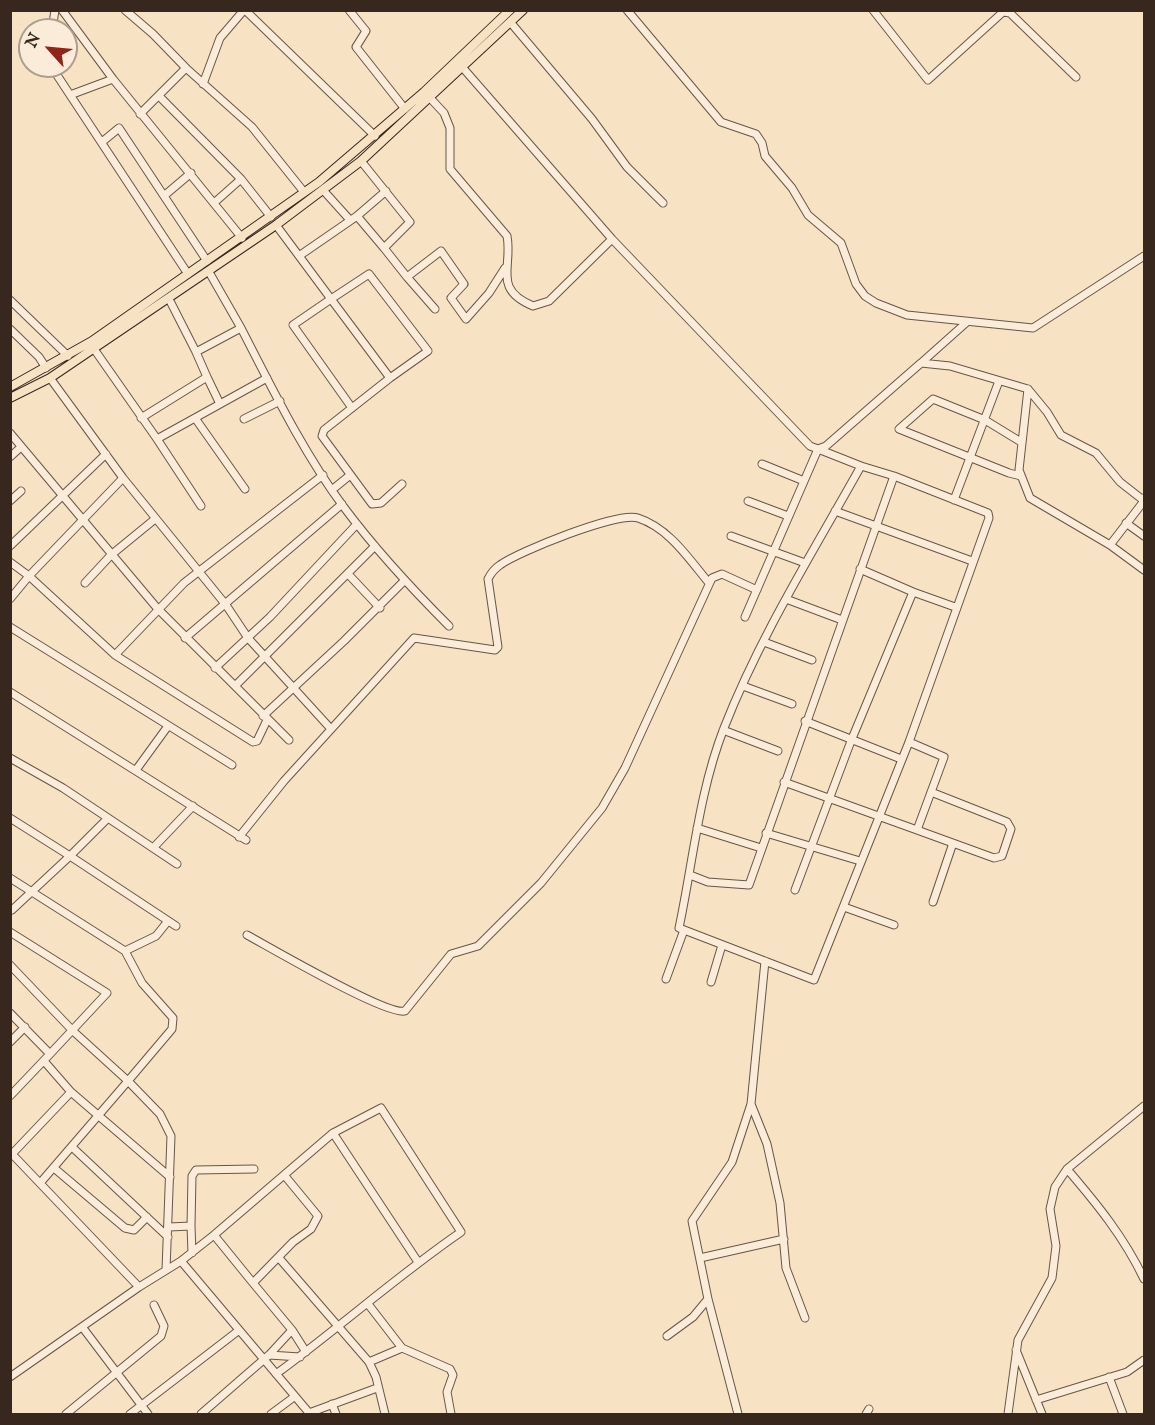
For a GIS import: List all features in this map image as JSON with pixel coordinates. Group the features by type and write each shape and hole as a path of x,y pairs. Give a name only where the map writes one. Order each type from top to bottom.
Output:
{"main road":[{"path":"10,387 68,356 271,217 375,136 510,10"},
{"path":"10,398 50,378 94,349 209,272 323,190 361,161 431,99 523,10"}],"street":[{"path":"62,10 140,114 191,173 242,238"},
{"path":"125,10 252,127 304,192"},
{"path":"203,84 220,38 245,10 375,136"},
{"path":"349,10 366,31 356,47 405,109"},
{"path":"627,10 721,122 749,129 756,134 762,143 765,156 792,188 808,215 841,243 846,252 848,268 865,296 907,315 1033,328 1144,256"},
{"path":"873,10 928,80 1003,12 1010,13 1076,77"},
{"path":"511,23 592,119 627,167 663,203"},
{"path":"140,114 186,68"},
{"path":"463,68 612,240 810,446 988,513 989,518 955,607 909,742 814,980 679,928 697,828 723,730 786,599 861,466"},
{"path":"59,78 188,274"},
{"path":"70,94 113,79"},
{"path":"159,96 241,179 271,217"},
{"path":"431,99 444,113 450,128 450,169 507,236 509,246 505,267 508,285 514,296 533,306 549,301 612,240"},
{"path":"102,142 119,128 207,261"},
{"path":"361,161 410,222 384,248"},
{"path":"165,195 191,173"},
{"path":"214,203 241,179"},
{"path":"323,190 384,248 435,309"},
{"path":"299,256 354,218 386,191"},
{"path":"276,225 390,378"},
{"path":"407,277 441,251 464,284 451,298 466,319 489,293 505,267"},
{"path":"209,272 280,401 342,504 404,581 449,626"},
{"path":"352,408 293,325 369,274 428,351 324,430 322,436 366,498 376,505 402,484"},
{"path":"169,299 220,404"},
{"path":"10,300 68,356"},
{"path":"745,616 818,449 826,446 967,322"},
{"path":"196,352 241,328"},
{"path":"10,329 39,357 46,368"},
{"path":"94,349 201,506"},
{"path":"921,363 950,366 1028,389 1047,412 1061,435 1096,453 1120,482 1144,499 1110,545"},
{"path":"141,418 207,377"},
{"path":"50,378 123,478 197,573 226,605 248,638 331,729"},
{"path":"157,439 267,378"},
{"path":"954,500 999,381"},
{"path":"1028,389 1021,442 1021,476 1030,498 1110,545 1144,570"},
{"path":"1021,442 986,420 933,399 899,429 1021,476"},
{"path":"244,419 280,401"},
{"path":"195,418 244,489"},
{"path":"10,433 157,608 289,740"},
{"path":"10,457 21,447"},
{"path":"10,546 106,454"},
{"path":"762,464 804,481"},
{"path":"115,655 157,608 197,573 323,475"},
{"path":"333,489 349,476"},
{"path":"690,875 708,882 749,885 805,721 894,476"},
{"path":"10,599 29,576 123,478"},
{"path":"10,501 21,491"},
{"path":"748,501 788,516"},
{"path":"185,638 342,504"},
{"path":"835,511 972,561"},
{"path":"10,693 242,838 331,729 414,638 495,650 498,648 488,579 502,563 577,531 630,516 637,517 668,536 709,583"},
{"path":"85,583 111,555 155,519"},
{"path":"1126,523 1144,536"},
{"path":"215,668 248,638 357,524"},
{"path":"731,536 805,564"},
{"path":"235,686 375,546"},
{"path":"10,562 29,576 115,655 252,742 257,741 265,718 292,686 380,608 404,581"},
{"path":"860,569 955,607"},
{"path":"348,574 380,608"},
{"path":"247,935 362,996 397,1012 405,1011 451,954 478,946 541,883 602,808 626,768 709,583 717,575 722,574 757,590"},
{"path":"795,890 851,741 913,591"},
{"path":"786,599 842,620"},
{"path":"10,627 232,765"},
{"path":"764,642 812,660"},
{"path":"743,686 792,704"},
{"path":"805,721 901,759"},
{"path":"136,770 168,726"},
{"path":"723,730 778,752"},
{"path":"909,742 944,757 917,830"},
{"path":"10,758 154,847 177,864"},
{"path":"784,782 999,858 1011,829 1007,822 931,792"},
{"path":"154,847 193,806"},
{"path":"10,818 176,926"},
{"path":"11,910 108,818"},
{"path":"697,828 761,848"},
{"path":"766,833 860,861"},
{"path":"933,902 953,843"},
{"path":"10,878 125,951 133,970 171,1014 174,1023 154,1052 41,1182"},
{"path":"844,907 894,925"},
{"path":"125,951 156,936 168,921"},
{"path":"666,979 684,930"},
{"path":"10,932 107,993 10,1096"},
{"path":"711,982 722,945"},
{"path":"738,1414 708,1299 692,1221 732,1162 751,1104 765,961"},
{"path":"10,965 73,1031 128,1081 169,1127 171,1136 166,1270"},
{"path":"10,1013 50,1054"},
{"path":"10,1042 25,1027"},
{"path":"44,1061 97,1117 170,1177"},
{"path":"72,1092 11,1155 41,1182 139,1287"},
{"path":"751,1104 767,1144 780,1203 786,1268 806,1318"},
{"path":"1008,1414 1015,1347 1052,1278 1056,1246 1050,1217 1050,1200 1067,1170 1144,1106"},
{"path":"10,1377 139,1287 181,1261 285,1176 333,1133 381,1108 461,1232 418,1262 340,1328 276,1374"},
{"path":"333,1133 418,1262"},
{"path":"72,1147 168,1237"},
{"path":"54,1168 125,1228 134,1230 147,1217"},
{"path":"192,1252 194,1172 254,1169"},
{"path":"1067,1170 1104,1212 1129,1248 1144,1279"},
{"path":"253,1283 293,1242 311,1230 318,1216 285,1176"},
{"path":"169,1227 191,1226"},
{"path":"214,1235 292,1330 303,1354"},
{"path":"700,1258 784,1239"},
{"path":"279,1258 369,1362 374,1371 385,1414"},
{"path":"181,1261 309,1414 377,1388"},
{"path":"667,1336 693,1317 708,1299"},
{"path":"368,1304 402,1347 452,1372 447,1392 451,1414"},
{"path":"66,1414 165,1331 154,1305"},
{"path":"83,1328 148,1414"},
{"path":"201,1414 269,1355 292,1330"},
{"path":"130,1414 238,1331"},
{"path":"369,1362 402,1347"},
{"path":"1015,1347 1042,1414"},
{"path":"269,1355 303,1354"},
{"path":"1036,1400 1127,1372 1144,1360"},
{"path":"1109,1377 1123,1414"},
{"path":"271,1414 294,1397"},
{"path":"332,1404 336,1414"}]}
